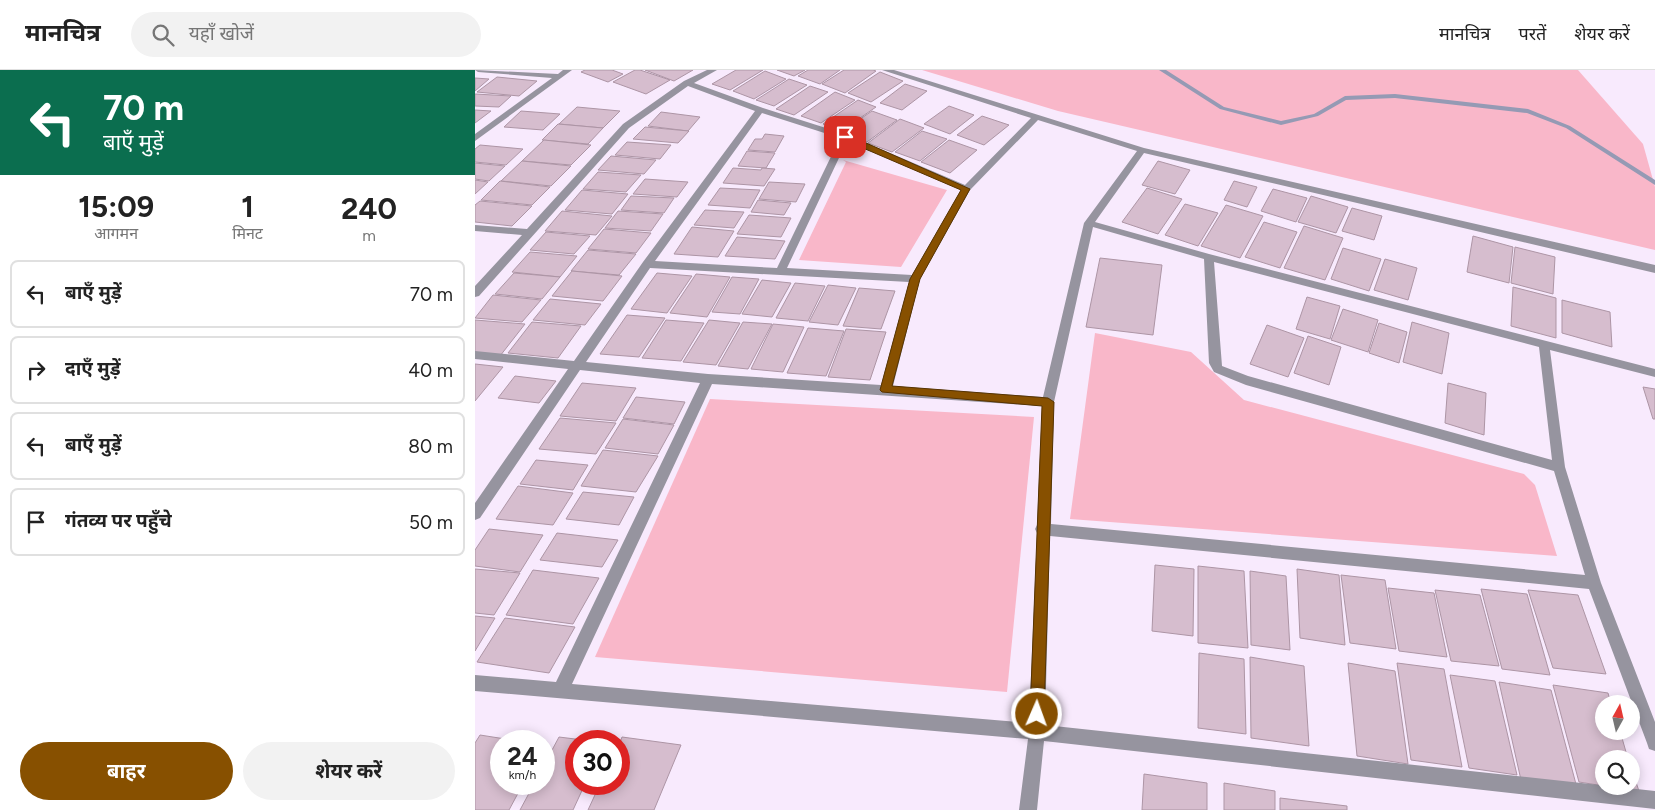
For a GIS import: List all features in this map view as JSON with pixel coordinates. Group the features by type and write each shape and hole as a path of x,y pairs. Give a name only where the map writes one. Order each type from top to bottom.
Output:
{"street":[{"path":"478,70 559,76"},
{"path":"475,138 568,70"},
{"path":"475,293 627,126 687,83 713,70"},
{"path":"886,70 1142,150 1655,269"},
{"path":"687,83 759,110 845,137 966,189"},
{"path":"475,514 647,264 759,110"},
{"path":"885,390 915,279 966,189 1037,117"},
{"path":"781,271 845,137"},
{"path":"1028,810 1037,732 1042,529 1048,402 1089,222 1142,150"},
{"path":"1089,222 1209,257 1655,373"},
{"path":"475,228 531,233"},
{"path":"1209,257 1215,364 1218,369 1246,380 1559,467"},
{"path":"647,264 915,279"},
{"path":"1544,345 1559,467 1594,582 1655,743"},
{"path":"475,355 708,379 1048,402"},
{"path":"560,691 708,379"},
{"path":"1042,529 1594,582"},
{"path":"475,683 1037,732 1655,800"}],"shaded area":[{"path":"922,70 1578,70 1643,144 1655,187 1655,250 1058,111"},
{"path":"843,160 947,190 901,267 799,260 846,162"},
{"path":"1095,333 1191,352 1244,400 1524,474 1535,485 1557,556 1070,519"},
{"path":"710,399 1034,417 1007,692 595,657"}],"building":[{"path":"585,70 612,70 623,74 608,82 581,72"},
{"path":"635,70 670,80 646,94 613,82"},
{"path":"645,70 693,70 674,81"},
{"path":"736,70 763,70 730,90 712,84"},
{"path":"777,70 805,70 794,76"},
{"path":"808,70 840,70 820,84 798,76"},
{"path":"844,70 876,71 845,93 822,84"},
{"path":"765,71 786,79 754,99 733,91"},
{"path":"880,72 903,81 871,102 848,93"},
{"path":"497,77 537,81 519,96 477,92"},
{"path":"475,78 489,79 475,91"},
{"path":"789,79 807,85 774,106 756,100"},
{"path":"905,84 927,91 902,110 880,103"},
{"path":"810,86 828,92 794,115 776,109"},
{"path":"835,92 855,100 821,123 801,116"},
{"path":"475,94 511,96 499,107 475,106"},
{"path":"858,100 876,107 841,131 823,124"},
{"path":"949,106 974,115 950,134 924,124"},
{"path":"577,107 620,111 603,128 559,124"},
{"path":"475,110 491,111 475,123"},
{"path":"521,111 560,114 543,130 504,127"},
{"path":"872,111 897,120 867,142 841,132"},
{"path":"661,112 700,117 688,131 648,126"},
{"path":"982,116 1009,125 984,145 957,135"},
{"path":"900,119 924,128 892,152 868,143"},
{"path":"558,124 603,128 588,144 542,140"},
{"path":"645,127 689,131 678,143 633,139"},
{"path":"922,131 947,139 920,161 895,152"},
{"path":"765,134 784,136 775,152 748,150 755,139 762,139"},
{"path":"544,140 591,145 571,165 522,161"},
{"path":"949,140 977,150 950,173 921,162"},
{"path":"627,142 671,145 660,159 615,155"},
{"path":"480,145 523,149 506,165 475,162 475,149"},
{"path":"747,151 775,153 766,168 738,166"},
{"path":"611,156 656,160 644,174 598,170"},
{"path":"522,161 571,166 551,186 501,181"},
{"path":"1158,161 1190,170 1175,194 1142,185"},
{"path":"475,163 505,166 489,181 475,179"},
{"path":"733,168 775,169 764,186 723,183"},
{"path":"598,172 641,175 626,192 583,189"},
{"path":"645,179 688,182 677,197 633,194"},
{"path":"475,180 488,182 475,194"},
{"path":"500,181 550,187 532,205 481,200"},
{"path":"1234,181 1257,187 1247,207 1224,200"},
{"path":"769,182 805,184 796,202 759,199"},
{"path":"720,188 760,190 750,208 708,205"},
{"path":"1147,188 1182,199 1158,234 1122,222"},
{"path":"1273,189 1307,198 1296,222 1261,211"},
{"path":"582,190 628,194 612,214 565,210"},
{"path":"631,196 674,198 664,213 621,210"},
{"path":"1311,196 1348,207 1336,233 1298,222"},
{"path":"758,200 791,203 784,215 751,212"},
{"path":"480,201 532,206 512,226 475,222 475,205"},
{"path":"1185,204 1218,213 1198,246 1165,235"},
{"path":"1226,205 1263,216 1240,258 1201,246"},
{"path":"1352,208 1382,216 1374,240 1342,231"},
{"path":"705,210 744,212 734,228 694,225"},
{"path":"562,211 612,216 596,235 545,231"},
{"path":"618,211 663,214 651,231 605,228"},
{"path":"749,215 791,218 781,237 737,234"},
{"path":"1264,222 1297,232 1280,268 1245,257"},
{"path":"1304,226 1343,238 1325,280 1284,268"},
{"path":"692,227 734,231 718,257 674,254"},
{"path":"604,229 651,233 636,253 588,249"},
{"path":"546,232 590,236 574,254 530,250"},
{"path":"1473,236 1513,247 1509,283 1467,272"},
{"path":"737,237 785,241 775,259 725,256"},
{"path":"1515,247 1555,257 1553,294 1511,283"},
{"path":"1343,248 1381,259 1369,291 1331,279"},
{"path":"588,250 636,254 619,275 571,271"},
{"path":"530,252 577,256 560,277 512,272"},
{"path":"1100,258 1162,265 1153,335 1086,327"},
{"path":"1385,259 1417,268 1408,300 1374,290"},
{"path":"572,271 622,276 603,301 552,296"},
{"path":"514,273 560,277 542,299 495,294"},
{"path":"657,273 692,276 667,313 631,309"},
{"path":"696,274 730,277 707,317 670,313"},
{"path":"732,277 759,279 740,314 712,312"},
{"path":"762,280 791,283 772,317 742,314"},
{"path":"795,283 825,286 808,321 776,318"},
{"path":"828,285 856,288 838,325 809,322"},
{"path":"1513,287 1556,298 1556,338 1511,326"},
{"path":"859,288 895,291 881,329 843,326"},
{"path":"493,295 541,300 522,322 475,318"},
{"path":"1307,297 1340,306 1330,339 1296,329"},
{"path":"550,299 601,304 585,325 533,320"},
{"path":"1562,300 1610,312 1612,347 1562,333"},
{"path":"1343,309 1378,320 1368,352 1331,340"},
{"path":"627,315 665,318 639,357 600,354"},
{"path":"475,320 525,324 500,356 475,353"},
{"path":"666,320 704,323 681,361 642,358"},
{"path":"709,320 740,323 716,365 683,362"},
{"path":"532,322 581,326 558,358 508,353"},
{"path":"743,322 772,324 748,369 718,366"},
{"path":"1412,322 1449,333 1442,374 1403,362"},
{"path":"1379,323 1407,332 1399,363 1369,353"},
{"path":"773,324 804,327 783,372 751,369"},
{"path":"1267,325 1304,338 1288,377 1250,364"},
{"path":"808,328 844,331 826,376 787,373"},
{"path":"846,329 886,332 870,380 828,377"},
{"path":"1308,336 1341,347 1329,385 1294,373"},
{"path":"475,364 503,367 475,401"},
{"path":"515,376 556,381 539,403 498,398"},
{"path":"582,383 636,388 616,421 560,416"},
{"path":"1448,383 1486,393 1484,435 1445,423"},
{"path":"1643,387 1655,389 1655,419 1653,419"},
{"path":"636,397 685,402 674,424 623,418"},
{"path":"560,418 616,423 596,454 539,449"},
{"path":"623,419 674,425 658,454 605,448"},
{"path":"603,450 658,456 636,492 581,486"},
{"path":"536,460 588,465 573,490 520,484"},
{"path":"518,486 573,493 553,525 496,519"},
{"path":"583,492 634,497 619,525 566,519"},
{"path":"489,529 543,535 520,572 475,566 475,550"},
{"path":"557,533 618,540 602,567 540,560"},
{"path":"1155,565 1194,569 1193,636 1152,631"},
{"path":"1198,566 1244,571 1248,648 1198,643"},
{"path":"475,569 520,573 494,615 475,613"},
{"path":"1297,569 1339,575 1345,645 1300,638"},
{"path":"533,570 599,578 573,624 506,615"},
{"path":"1250,571 1286,576 1290,650 1251,645"},
{"path":"1341,575 1385,580 1396,649 1350,643"},
{"path":"1388,588 1434,593 1447,657 1399,651"},
{"path":"1481,589 1527,594 1550,675 1502,669"},
{"path":"1435,590 1480,595 1499,666 1451,661"},
{"path":"1528,590 1578,595 1606,674 1553,668"},
{"path":"475,616 495,618 475,651"},
{"path":"505,618 575,627 549,673 477,662"},
{"path":"1199,653 1244,659 1246,734 1198,728"},
{"path":"1250,657 1304,666 1309,746 1251,738"},
{"path":"1348,663 1395,671 1408,764 1357,756"},
{"path":"1397,663 1444,669 1462,767 1411,760"},
{"path":"1450,675 1495,681 1517,775 1469,768"},
{"path":"1499,682 1551,690 1577,788 1521,780"},
{"path":"1553,685 1608,693 1609,695 1595,695 1595,740 1623,740 1625,750 1595,750 1595,785 1579,782"},
{"path":"480,735 490,737 490,795 517,795 509,810 475,810 475,743"},
{"path":"559,737 565,738 565,795 580,795 573,810 520,810 528,795 555,795 555,744"},
{"path":"630,738 681,745 654,810 588,810 595,795 630,795"},
{"path":"1144,774 1207,783 1207,810 1142,810"},
{"path":"1224,783 1275,791 1275,810 1224,810"},
{"path":"1280,798 1347,806 1347,810 1280,810"}],"waterway":[{"path":"1162,70 1222,108 1281,123 1316,115 1345,98 1395,96 1528,111 1568,127 1655,183"}],"route":[{"path":"845,137 966,189 915,279 885,390 1048,402 1042,529 1037,714"}]}
